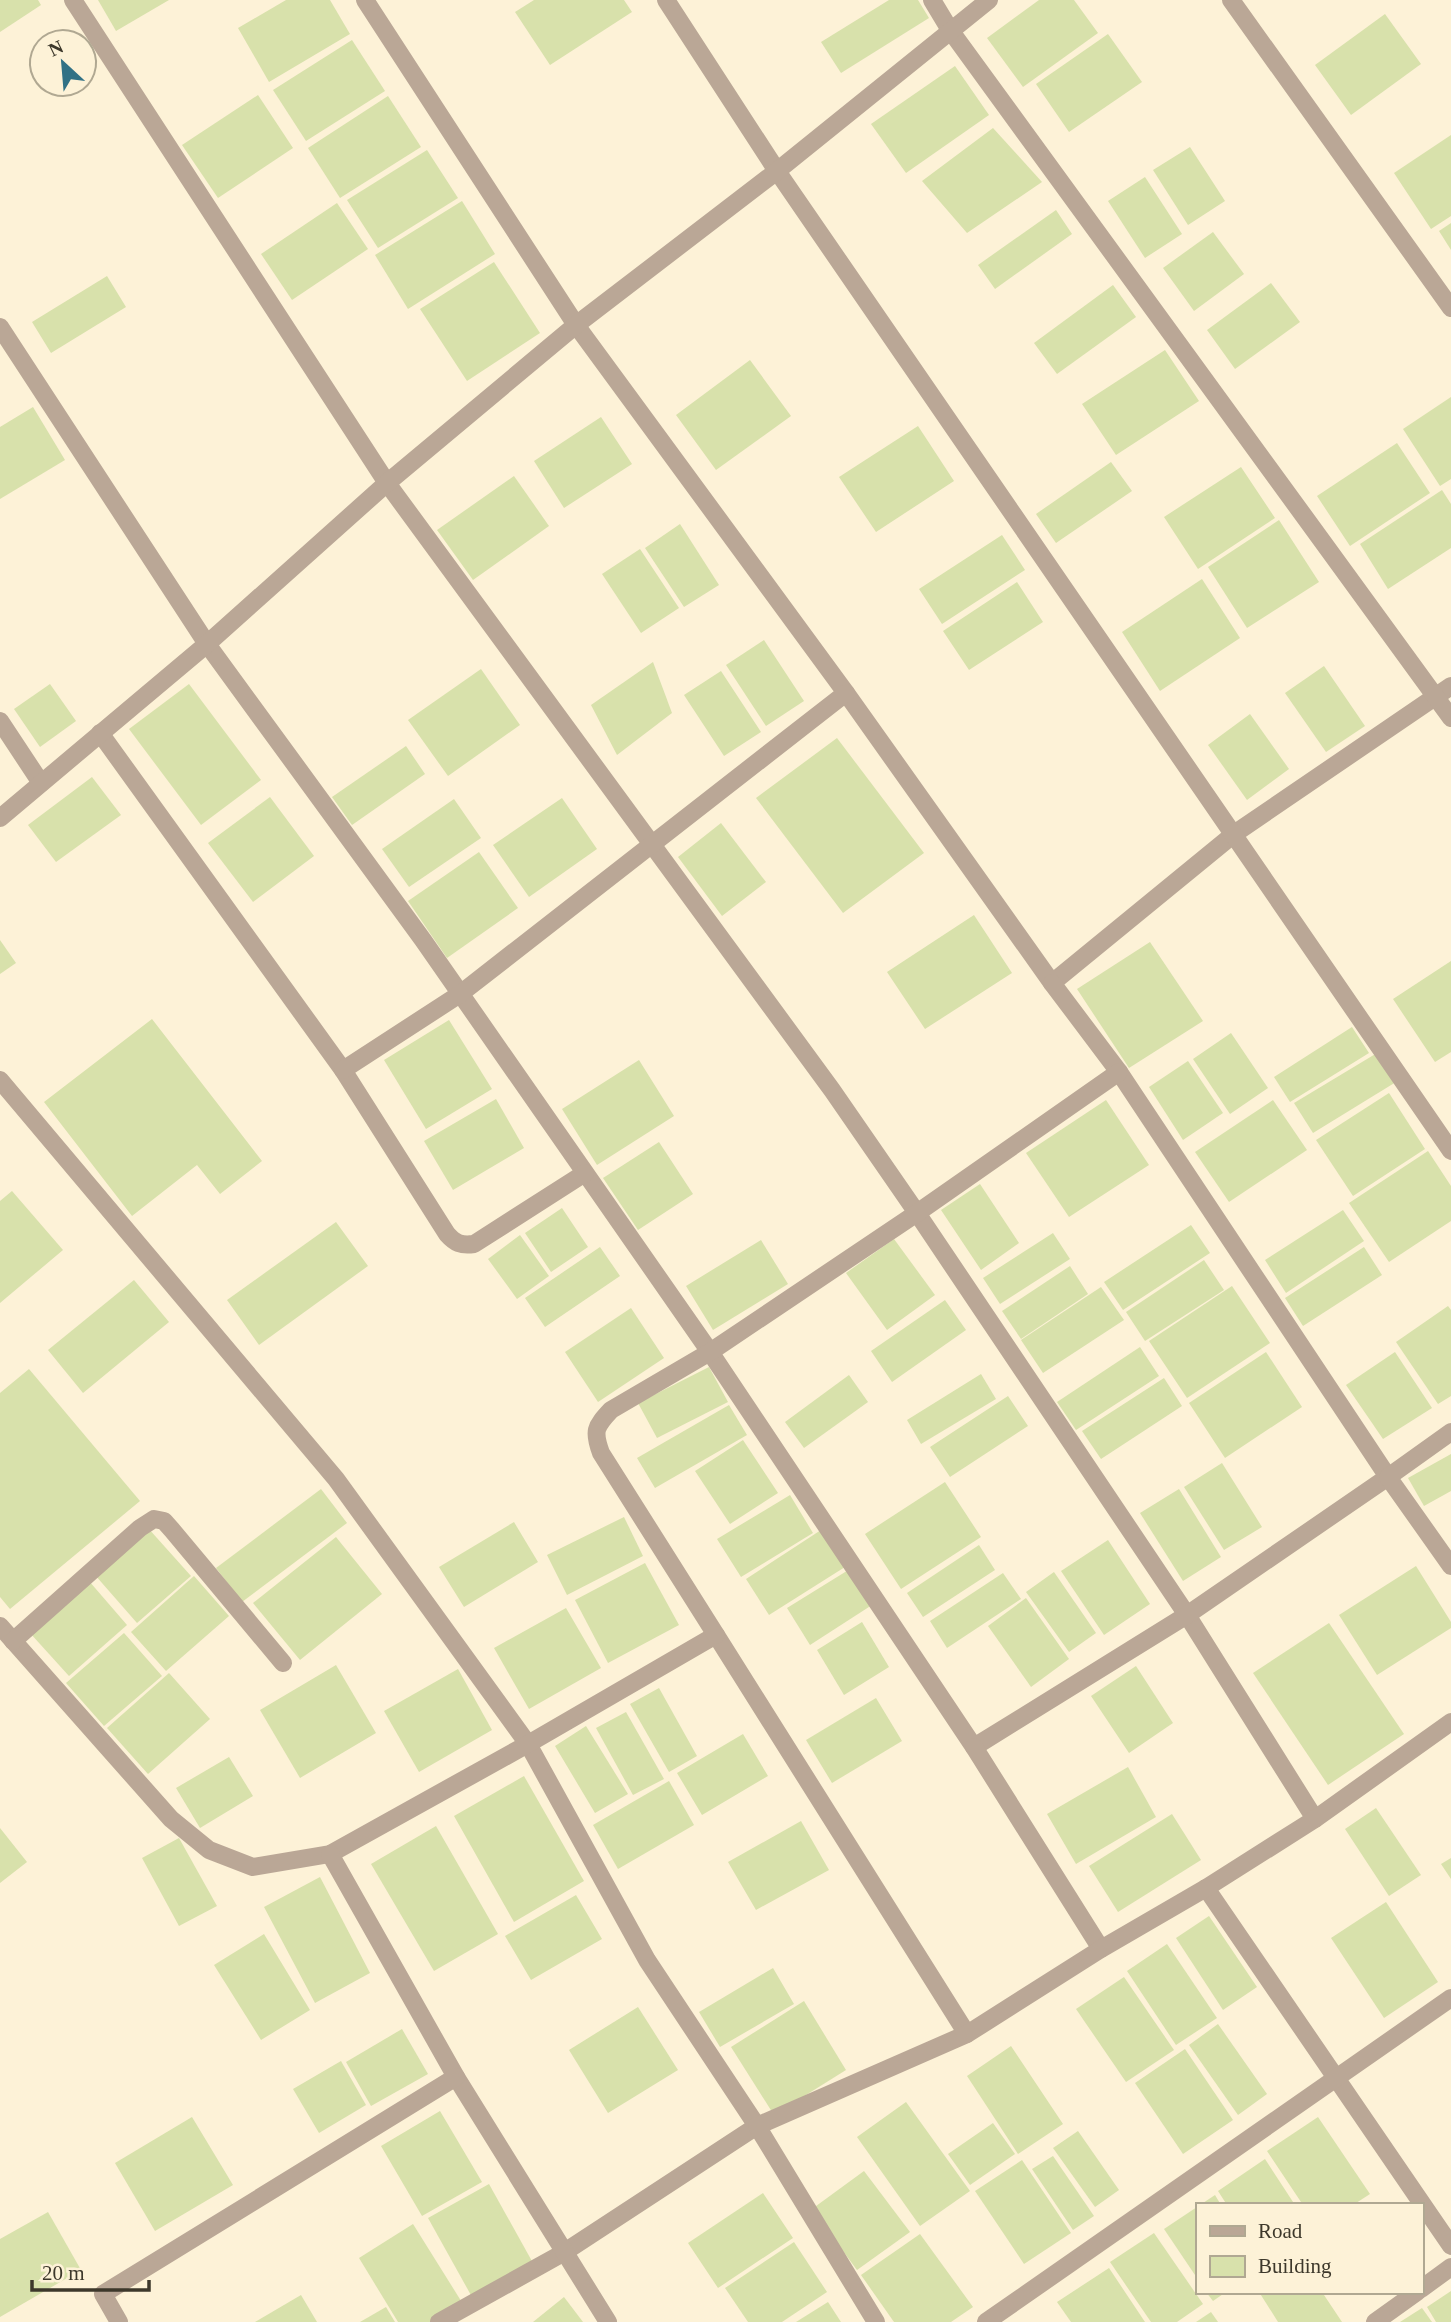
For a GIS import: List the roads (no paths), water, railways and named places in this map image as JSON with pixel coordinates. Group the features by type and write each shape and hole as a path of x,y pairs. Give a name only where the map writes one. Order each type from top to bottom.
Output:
{"street":[{"path":"73,0 387,483 832,1090 1187,1615 1315,1819"},
{"path":"365,0 576,325 1119,1072 1388,1477 1451,1566"},
{"path":"666,0 777,171 1451,1152"},
{"path":"932,0 950,30 1451,718"},
{"path":"0,818 207,643 387,483 576,325 777,171 989,0"},
{"path":"1231,0 1451,308"},
{"path":"0,327 207,643 460,993 710,1352 975,1747 1101,1949"},
{"path":"1052,983 1234,834 1451,686"},
{"path":"344,1070 460,993 846,693"},
{"path":"0,720 41,783"},
{"path":"100,733 344,1070 454,1242 474,1244 585,1173"},
{"path":"967,2034 601,1453 596,1438 598,1424 611,1410 710,1352 917,1213 1119,1072"},
{"path":"0,1080 336,1479 528,1744 647,1960 757,2126 876,2322"},
{"path":"975,1747 1187,1615 1451,1432"},
{"path":"13,1641 140,1528 154,1520 164,1521 173,1530 284,1663"},
{"path":"0,1626 171,1819 209,1850 253,1867 330,1854 716,1635"},
{"path":"439,2322 563,2253 757,2126 967,2034 1315,1819 1451,1722"},
{"path":"330,1854 456,2077 608,2322"},
{"path":"1206,1888 1422,2203"},
{"path":"986,2322 1451,1998"},
{"path":"119,2322 103,2294 456,2077"},
{"path":"1423,2205 1451,2246"},
{"path":"1423,2288 1451,2267"},
{"path":"1375,2322 1414,2294"}]}
